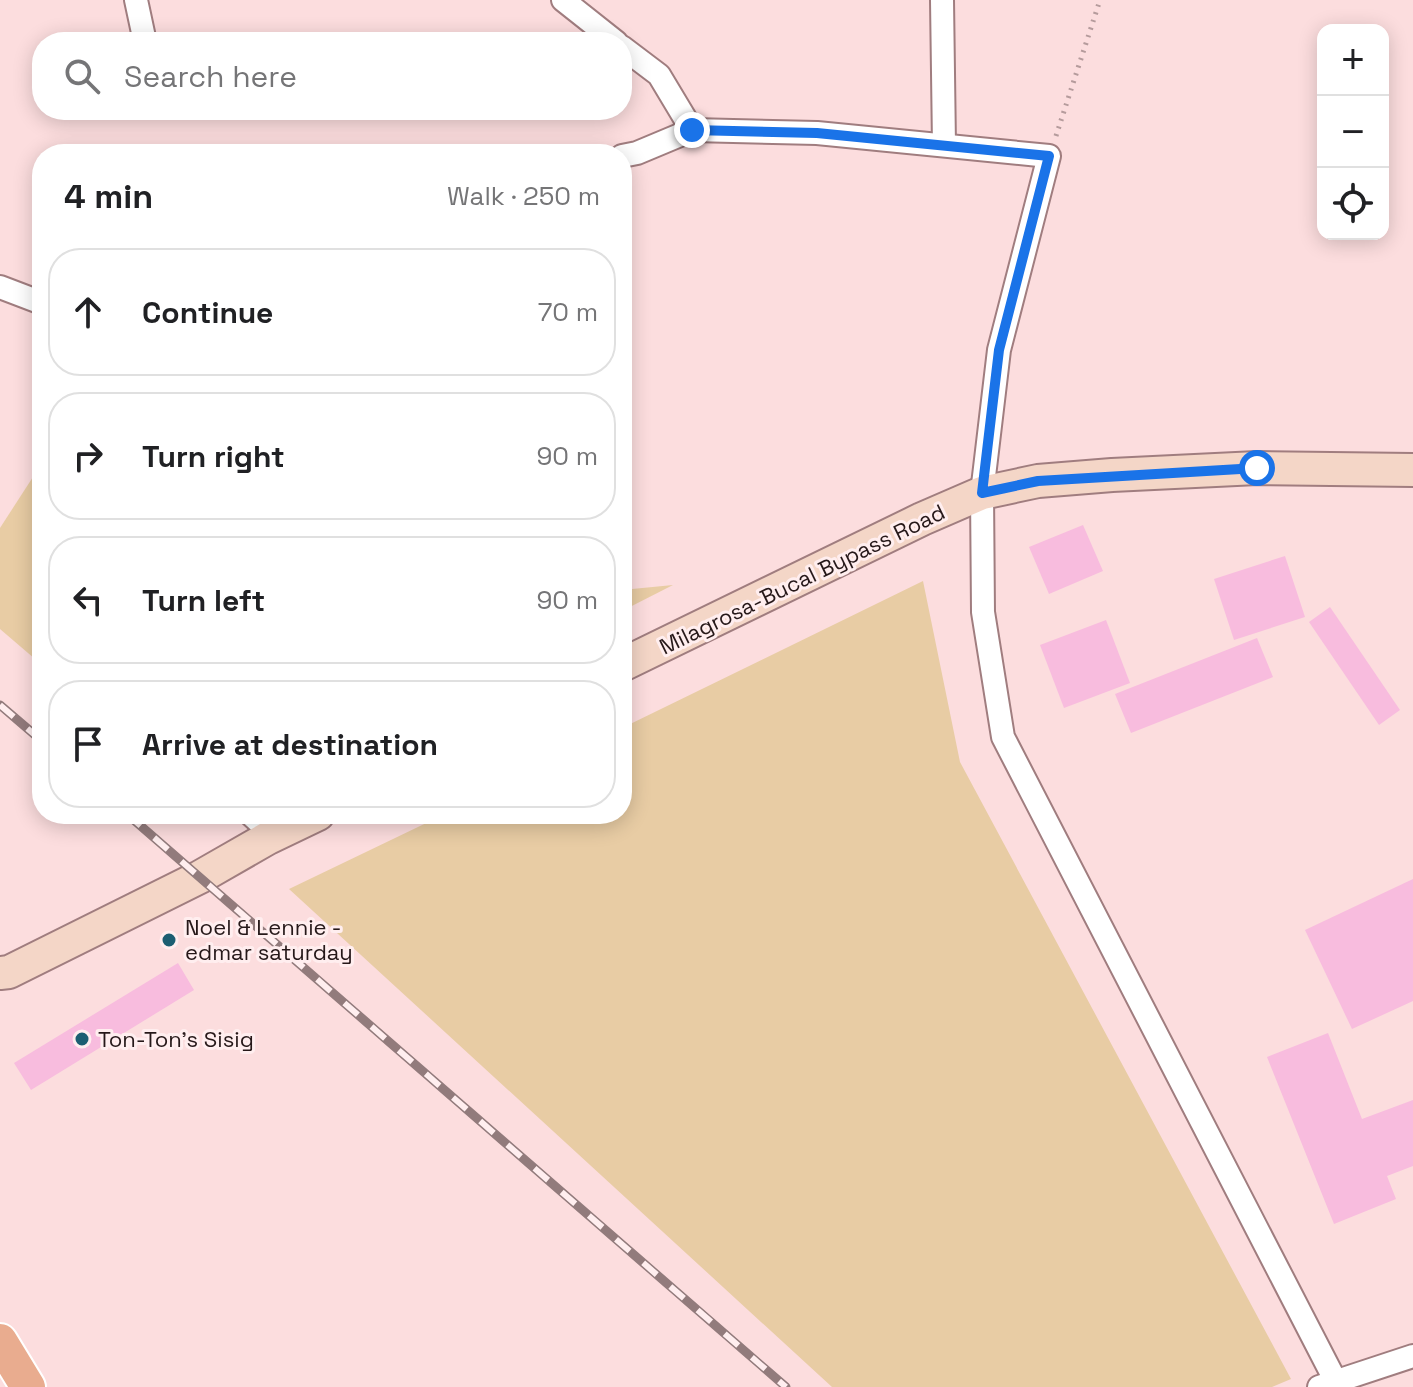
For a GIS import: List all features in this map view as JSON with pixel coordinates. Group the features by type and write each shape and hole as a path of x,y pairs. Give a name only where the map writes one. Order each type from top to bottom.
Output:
{"main road":[{"name":"Milagrosa-Bucal Bypass Road","path":"632,660 982,493 1038,481 1127,474 1257,468 1413,470"},
{"path":"2,973 200,877 297,824"},
{"path":"0,1341 28,1387"}],"street":[{"path":"136,0 143,32"},
{"path":"563,0 603,32"},
{"path":"942,0 944,145"},
{"path":"632,55 659,75 692,130"},
{"path":"632,154 692,130 817,133 1049,156 999,350 982,493 983,612 1003,737 1327,1384 1412,1361"},
{"path":"0,287 32,299"}],"lane":[{"path":"253,824 268,838"}],"path":[{"path":"1049,156 1100,0"}],"shaded area":[{"path":"32,478 32,656 0,629 0,528"},
{"path":"923,581 960,762 1291,1379 1272,1387 832,1387 289,889 424,824 632,824 632,723"},
{"path":"673,585 632,606 632,589"}],"building":[{"path":"1083,525 1103,571 1049,594 1029,547"},
{"path":"1285,556 1305,617 1234,640 1214,579"},
{"path":"1330,607 1400,710 1379,725 1309,622"},
{"path":"1106,620 1130,683 1064,708 1040,645"},
{"path":"1257,638 1273,677 1131,733 1115,694"},
{"path":"1413,879 1413,1001 1352,1029 1305,930"},
{"path":"178,963 194,990 31,1090 14,1063"},
{"path":"1328,1033 1362,1119 1413,1100 1413,1166 1387,1176 1396,1199 1334,1224 1267,1057"}],"railway":[{"path":"0,705 32,732"},
{"path":"139,824 786,1387"}],"place":[{"name":"Noel & Lennie - edmar saturday","path":"169,940"},
{"name":"Ton-Ton's Sisig","path":"82,1039"}],"route":[{"path":"692,130 817,133 1049,156 999,350 982,493 1038,481 1257,468"}]}
